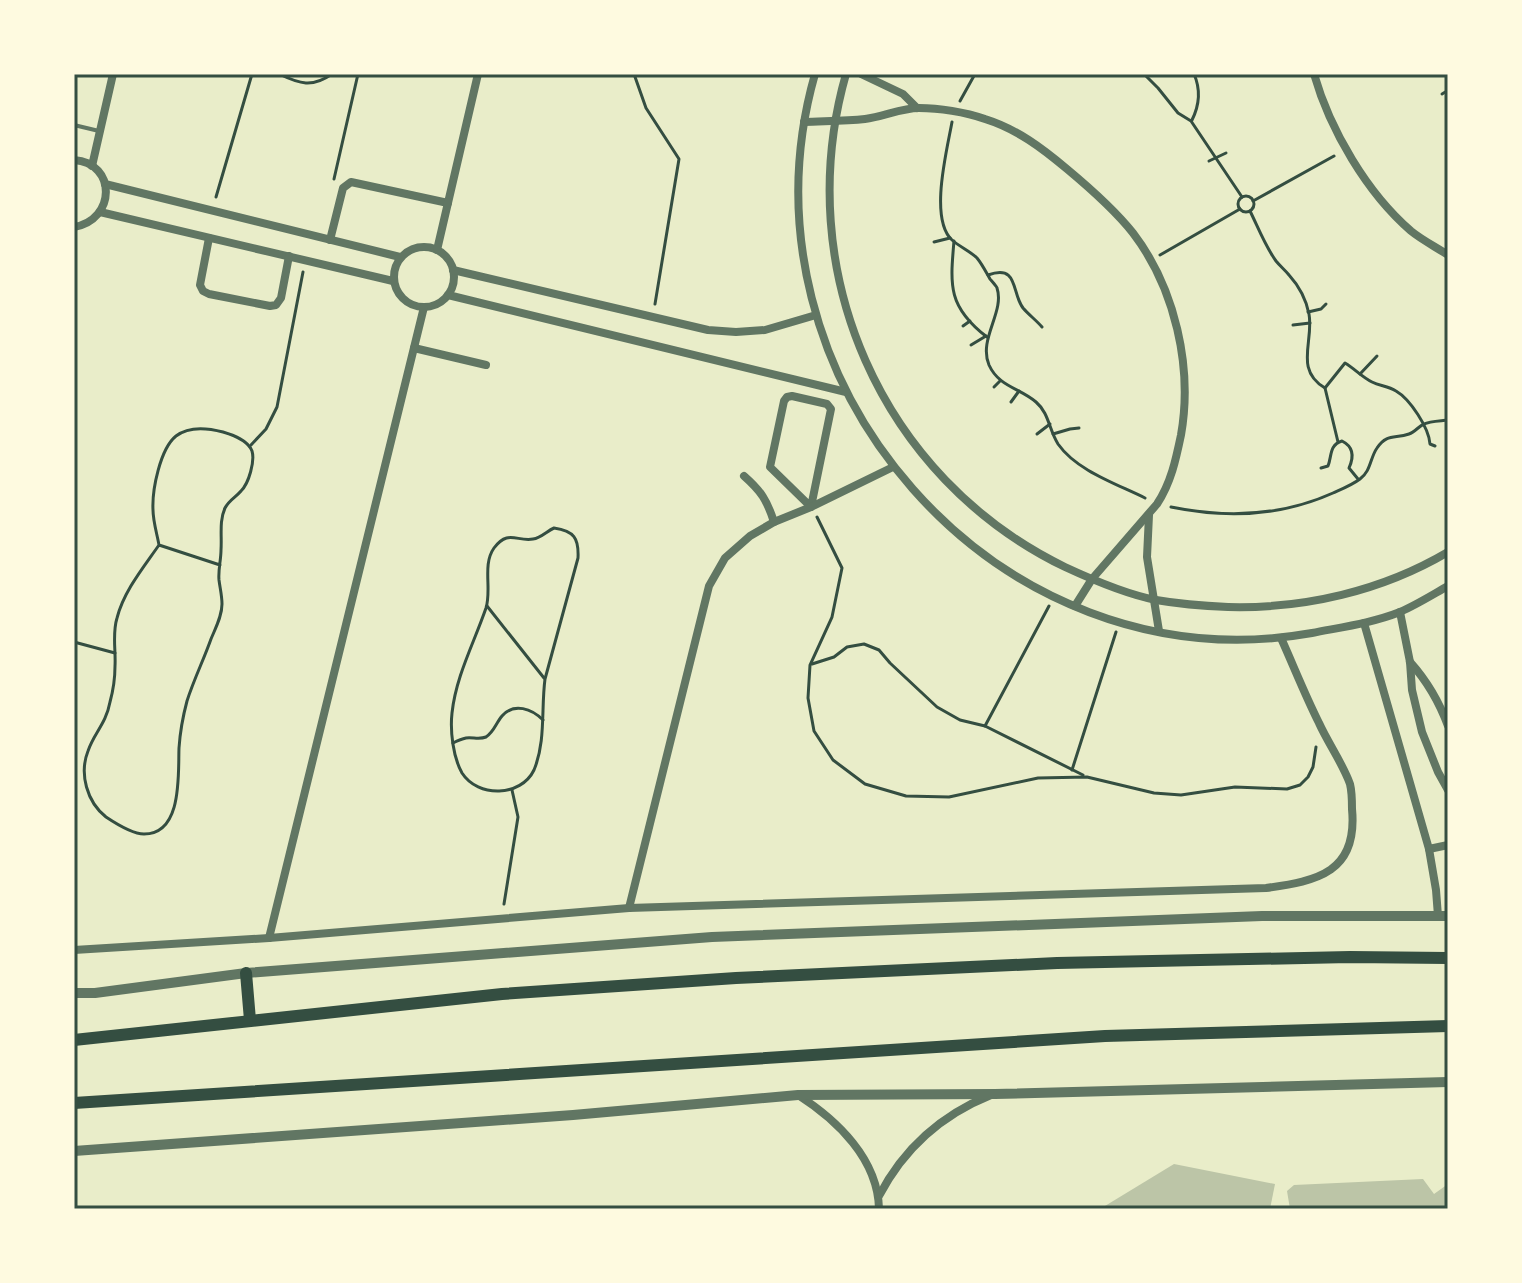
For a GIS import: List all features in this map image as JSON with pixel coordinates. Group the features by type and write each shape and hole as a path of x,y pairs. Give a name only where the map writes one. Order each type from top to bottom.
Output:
{"main road":[{"path":"74,1040 502,994 736,978 1057,963 1448,958"},
{"path":"246,973 250,1020"},
{"path":"74,1103 1105,1036 1448,1026"}],"street":[{"path":"92,166 113,74"},
{"path":"437,250 478,74"},
{"path":"815,74 804,122 799,171 799,220 805,268 816,315 829,354 867,431 927,506 966,541 1009,572 1075,606 1119,622 1213,638 1281,638 1364,623 1400,612 1448,586"},
{"path":"846,74 835,121 829,172 830,224 837,275 850,324 870,372 895,417 925,458 970,504 1000,529 1044,556 1092,579 1154,599 1204,606 1298,604 1345,595 1390,580 1448,552"},
{"path":"861,74 903,94 917,108"},
{"path":"1314,74 1335,128 1382,201 1412,232 1448,255"},
{"path":"804,122 868,119 917,108 983,118 1011,129 1044,149 1109,205 1134,235 1150,261 1170,303 1180,341 1185,379 1184,418 1177,456 1165,492 1157,504 1092,579 1075,606"},
{"path":"74,160 92,166 102,177 106,194 105,204 94,220 75,229"},
{"path":"330,240 343,188 351,182 448,203"},
{"path":"105,184 400,257"},
{"path":"100,212 393,281"},
{"path":"209,238 200,285 209,294 276,305 281,298 289,256"},
{"path":"418,247 437,250 447,258 453,270 453,283 448,295 440,303 424,307 411,305 401,298 393,281 394,268 408,251 418,247"},
{"path":"453,270 708,330 765,330 816,315"},
{"path":"448,295 846,392"},
{"path":"269,938 424,307"},
{"path":"414,348 486,365"},
{"path":"790,396 827,404 831,409 811,507 770,467 784,401 790,396"},
{"path":"629,908 709,586 725,558 750,536 774,522 893,467"},
{"path":"744,476 769,505 774,522"},
{"path":"1149,514 1147,557 1159,631"},
{"path":"1400,612 1422,732 1448,790"},
{"path":"74,993 95,993 246,973 712,937 1262,916 1443,916 1429,849 1364,623"},
{"path":"74,950 269,938 629,908 1266,888 1300,884 1320,876 1341,862 1351,843 1354,827 1350,785 1281,638"},
{"path":"1410,662 1426,680 1448,726"},
{"path":"1429,849 1448,845"},
{"path":"74,1151 558,1117 798,1095 995,1094 1448,1082"},
{"path":"879,1196 902,1159 934,1127 973,1102 995,1094"},
{"path":"798,1095 820,1109 848,1137 870,1171 879,1196 879,1209"}],"lane":[{"path":"74,125 100,131"}],"path":[{"path":"212,211 252,74"},
{"path":"279,74 311,84 332,74"},
{"path":"334,180 358,74"},
{"path":"634,74 646,108 679,159 652,318"},
{"path":"975,74 954,112 942,176 944,225 950,238 976,258 997,288 998,304 987,337 989,365 1000,381 1034,400 1044,410 1058,444 1082,466 1157,504 1200,513 1240,515 1280,510 1320,499 1359,480 1367,473 1378,446 1385,438 1405,435 1423,424 1448,420"},
{"path":"1144,74 1178,113 1191,121 1242,197"},
{"path":"1191,121 1200,96 1194,74"},
{"path":"1442,94 1448,87"},
{"path":"1253,201 1347,149"},
{"path":"1209,161 1226,153"},
{"path":"1240,209 1238,202 1242,197 1248,196 1253,201"},
{"path":"1250,211 1253,201"},
{"path":"1150,261 1240,209"},
{"path":"1240,209 1250,211"},
{"path":"1250,211 1277,263 1298,286 1308,312 1309,345 1305,360 1313,378 1325,388 1338,442"},
{"path":"934,242 950,238"},
{"path":"954,241 953,296 970,321 987,337"},
{"path":"250,447 266,429 277,407 305,260"},
{"path":"988,275 1002,272 1009,275 1024,310 1042,327"},
{"path":"1308,312 1321,309 1326,304"},
{"path":"963,326 970,321"},
{"path":"1293,325 1310,323"},
{"path":"971,345 987,337"},
{"path":"1360,374 1377,356"},
{"path":"1325,388 1345,363 1369,381 1401,394 1430,436 1430,444 1435,446"},
{"path":"994,387 1000,381"},
{"path":"1011,402 1019,391"},
{"path":"1037,434 1050,424"},
{"path":"206,428 238,438 250,447 253,455 247,481 242,491 231,498 222,518 219,578 222,605 187,701 179,747 176,802 168,821 157,831 143,835 100,812 85,784 85,769 88,751 105,720 111,700 116,668 116,626 122,606 135,578 159,545 153,511 154,484 166,451 175,437 191,429 206,428"},
{"path":"1053,434 1079,428"},
{"path":"1338,442 1351,448 1353,459 1349,468 1359,480"},
{"path":"1321,468 1328,466 1332,449 1338,442"},
{"path":"811,507 842,568 832,617 810,665 808,698 814,731 833,760 865,784 906,796 949,797 1038,778 1087,777"},
{"path":"554,528 574,534 579,547 545,679 542,739 534,770 528,779 512,790 497,791 473,784 463,775 458,764 453,743 452,713 470,647 487,606 490,557 495,547 508,537 532,540 554,528"},
{"path":"159,545 220,565"},
{"path":"985,726 1054,597"},
{"path":"487,606 545,679"},
{"path":"1072,770 1119,622"},
{"path":"74,642 115,653"},
{"path":"810,665 834,657 847,647 864,644 879,650 937,707 960,720 985,726 1087,777 1134,789 1181,795 1235,787 1287,789 1300,785 1313,767 1319,724"},
{"path":"453,743 488,736 500,718 517,708 536,713 543,720"},
{"path":"501,919 518,817 512,790"}],"building":[{"path":"1174,1164 1275,1184 1270,1209 1100,1209"},
{"path":"1423,1179 1434,1194 1448,1184 1448,1209 1290,1209 1287,1191 1294,1185"}]}
